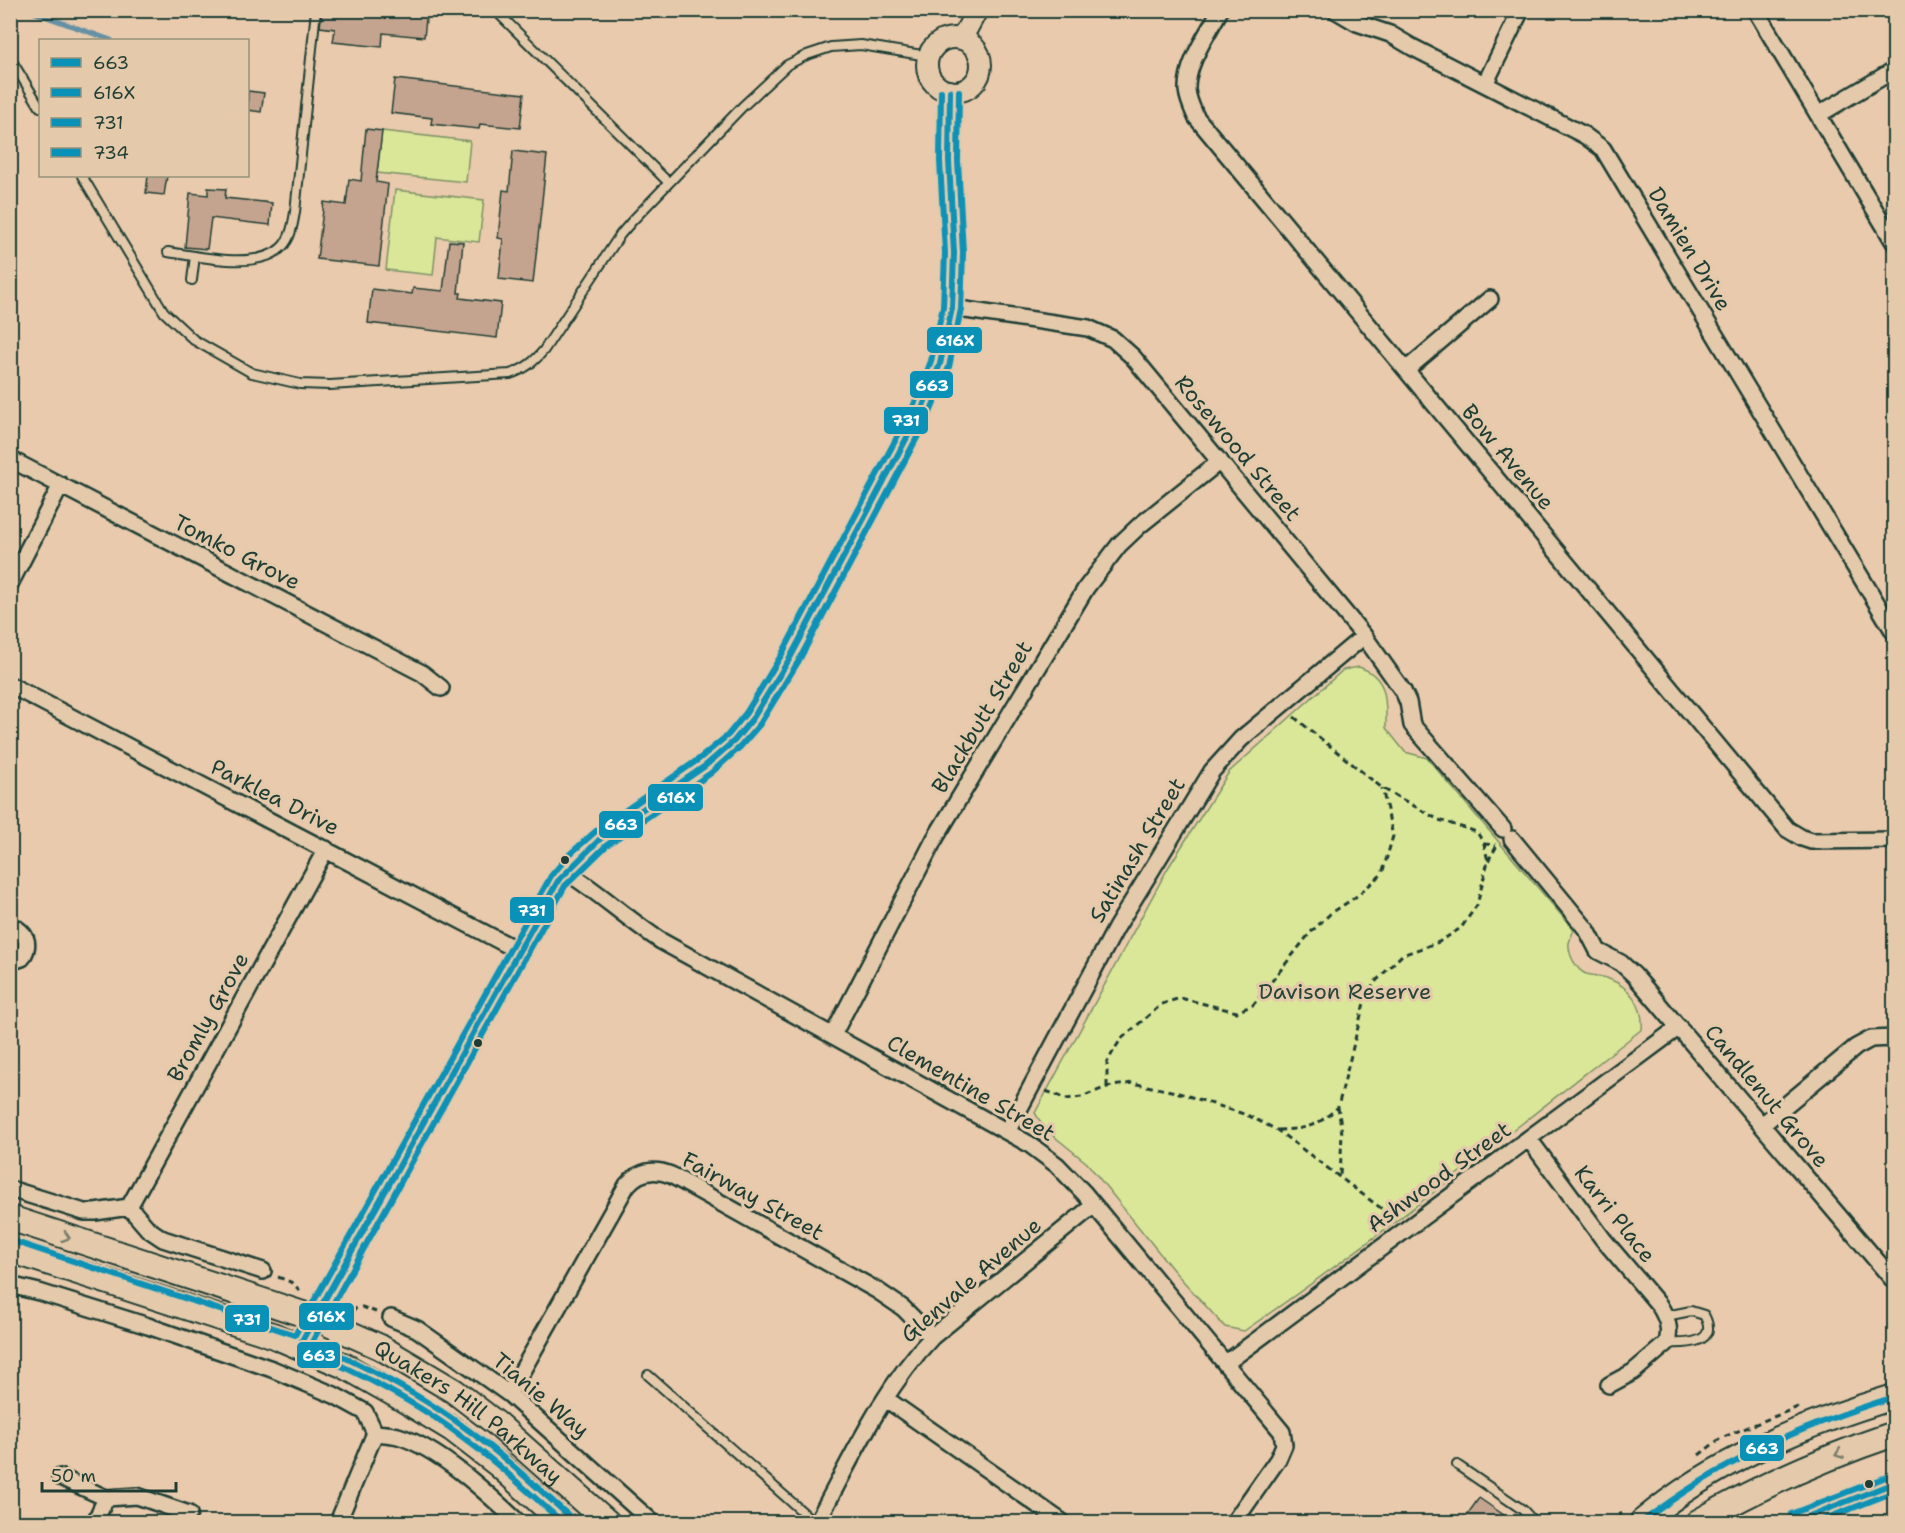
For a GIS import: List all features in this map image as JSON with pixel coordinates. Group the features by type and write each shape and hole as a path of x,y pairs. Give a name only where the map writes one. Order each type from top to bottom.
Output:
{"main road":[{"name":"Quakers Hill Parkway","path":"10,1218 315,1318 380,1347 454,1391 497,1424 607,1522"},
{"name":"Quakers Hill Parkway","path":"10,1250 272,1335 345,1366 452,1429 500,1466 562,1522"},
{"path":"1642,1522 1738,1458 1825,1420 1894,1397"},
{"path":"1698,1522 1809,1465 1894,1434"}],"street":[{"path":"962,38 977,10"},
{"name":"Bow Avenue","path":"1220,10 1189,74 1187,89 1189,102 1196,117 1787,829 1811,841 1894,840"},
{"name":"Damien Drive","path":"1335,10 1357,23 1390,34 1598,144 1609,157 1894,632"},
{"path":"1485,84 1521,10"},
{"path":"1756,11 1894,242"},
{"path":"962,38 975,48 981,63 980,70 976,80 969,87 960,91 942,90 928,74 928,56 932,48 944,39 962,38"},
{"path":"1818,115 1894,70"},
{"path":"299,1346 551,892 565,871 602,838 705,766 734,741 753,718 790,658 921,411 940,364 952,308 954,253 949,161 950,91"},
{"path":"1406,370 1490,298"},
{"name":"Rosewood Street","path":"952,308 1088,328 1113,339 1133,357 1364,636 1403,691 1408,702 1412,725 1587,930 1598,951"},
{"name":"Tomko Grove","path":"10,459 422,673 441,688"},
{"name":"Blackbutt Street","path":"833,1035 934,840 1086,588 1103,564 1126,539 1220,460"},
{"path":"10,584 61,485"},
{"name":"Satinash Street","path":"1007,1132 1116,928 1197,792 1225,755 1364,636"},
{"name":"Parklea Drive","path":"10,685 519,951"},
{"name":"Bromly Grove","path":"129,1207 326,849"},
{"name":"Clementine Street","path":"565,871 588,885 620,913 661,941 1029,1144 1058,1165 1278,1425 1284,1439 1278,1459 1234,1522"},
{"path":"10,924 24,933 27,943 22,958 10,962"},
{"name":"Candlenut Grove","path":"1598,951 1621,963 1679,1027 1894,1281"},
{"name":"Ashwood Street","path":"1226,1364 1679,1027"},
{"path":"1762,1125 1856,1047 1871,1039 1894,1038"},
{"name":"Karri Place","path":"1529,1139 1603,1239 1666,1316"},
{"name":"Fairway Street","path":"509,1394 627,1185 640,1174 649,1171 671,1175 878,1291 903,1308 932,1337"},
{"path":"10,1189 84,1212 129,1207 148,1230 163,1239 263,1271"},
{"name":"Glenvale Avenue","path":"815,1522 886,1398 909,1364 932,1337 1094,1205"},
{"path":"10,1288 18,1287 39,1292 272,1368 334,1395 365,1412 375,1433 338,1522"},
{"path":"1609,1385 1633,1372 1667,1343 1669,1328 1666,1316"},
{"name":"Tianie Way","path":"391,1318 417,1329 509,1394 652,1522"},
{"path":"886,1398 1062,1522"},
{"path":"375,1433 397,1435 421,1446 480,1488 518,1522"},
{"path":"60,1477 106,1498 137,1496 189,1514"},
{"path":"95,1522 106,1498"}],"lane":[{"path":"168,252 234,260 262,258 282,247 289,236 295,212 316,10"},
{"path":"495,10 669,182"},
{"path":"83,177 164,312 194,340 252,373 300,384 330,385 510,374 523,370 544,350 620,235 770,79 787,65 807,54 831,47 861,45 928,56"},
{"path":"10,58 39,106"},
{"path":"192,280 195,256"},
{"path":"1666,1316 1691,1311 1704,1315 1708,1322 1707,1334 1701,1340 1684,1344 1667,1343"},
{"path":"648,1375 815,1522"},
{"path":"1457,1465 1523,1510 1534,1522"},
{"path":"1794,1522 1894,1483"}],"path":[{"path":"1280,706 1382,788 1439,820 1477,832 1484,844 1488,861 1477,905 1461,928 1439,942 1402,955 1375,982 1365,999 1338,1107 1342,1133 1340,1177"},
{"path":"1107,1087 1107,1063 1121,1039 1162,1004 1180,998 1237,1012 1253,1005 1310,933 1330,914 1357,896 1382,874 1393,836 1382,788"},
{"path":"1484,844 1496,846"},
{"path":"1033,1086 1067,1099 1081,1097 1107,1087 1132,1083 1176,1092 1247,1115 1277,1130 1406,1229"},
{"path":"1277,1130 1300,1129 1322,1122 1338,1107"}],"green space":[{"path":"382,131 470,141 466,182 377,173"},
{"path":"395,190 484,200 479,242 437,237 433,275 386,270"},
{"name":"Davison Reserve","path":"1359,667 1369,671 1381,684 1385,700 1386,728 1405,752 1427,758 1574,930 1569,947 1573,961 1579,969 1586,974 1609,979 1629,992 1641,1013 1642,1029 1396,1221 1244,1331 1225,1327 1174,1271 1087,1163 1045,1129 1035,1113 1168,868 1229,772 1343,670"}],"building":[{"path":"322,10 427,10 424,37 383,33 382,47 333,42 335,29 320,27"},
{"path":"395,79 524,94 520,128 480,124 479,129 431,124 432,118 391,113"},
{"path":"249,91 264,93 261,112 249,110"},
{"path":"366,129 382,131 376,182 388,184 379,266 317,259 324,202 346,205 349,179 361,181"},
{"path":"513,151 547,155 533,283 499,279 503,239 498,238 503,190 509,191"},
{"path":"148,177 167,177 164,195 146,193"},
{"path":"208,188 226,189 225,198 272,203 270,225 211,218 207,249 185,247 190,193 208,195"},
{"path":"449,241 463,242 458,293 461,293 460,298 501,303 497,338 368,323 372,289 412,294 413,288 443,291"},
{"path":"1479,1498 1514,1522 1462,1522"}],"waterway":[{"path":"27,10 108,39"}],"transit line":[{"name":"731","path":"13,1241 295,1335 551,876 570,854 596,831 699,759 728,735 746,713 782,654 913,407 931,361 943,307 945,253 940,161 941,91"},
{"name":"663","path":"562,1522 516,1480 434,1417 368,1379 299,1346 558,881 601,838 705,766 734,741 753,718 790,658 921,411 940,364 952,308 954,253 949,161 950,91"},
{"name":"616X","path":"568,1515 491,1447 441,1411 378,1374 312,1342 565,886 607,845 711,773 740,747 760,724 798,662 929,415 949,367 961,309 963,253 958,161 959,91"},
{"name":"663","path":"1642,1522 1701,1481 1762,1448 1826,1420 1894,1397"},
{"path":"1791,1514 1891,1475"},
{"name":"734","path":"1794,1522 1894,1483"},
{"name":"616X","path":"1817,1522 1894,1492"}]}
